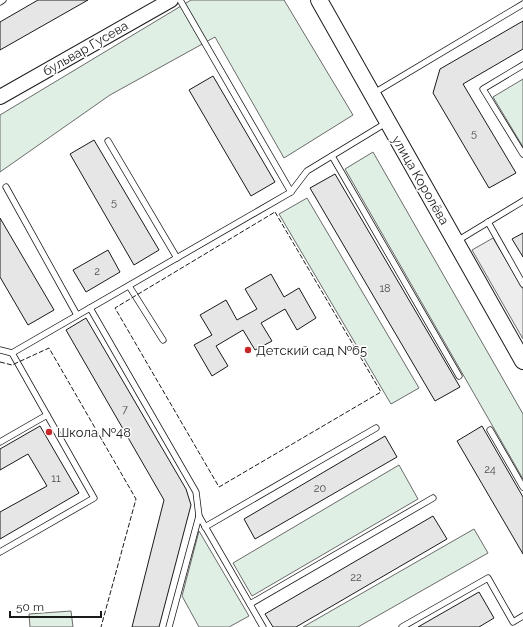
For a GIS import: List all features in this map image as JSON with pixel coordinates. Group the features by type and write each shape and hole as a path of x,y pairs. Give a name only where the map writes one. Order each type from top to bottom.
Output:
{"main road":[{"name":"улица Королёва","path":"319,0 523,361"}],"street":[{"name":"бульвар Гусева","path":"0,97 171,0"}],"lane":[{"path":"180,0 292,192"},
{"path":"372,95 523,4"},
{"path":"523,65 483,89 523,154"},
{"path":"0,350 12,353 292,192 307,171 388,122"},
{"path":"108,141 177,258"},
{"path":"332,156 459,376"},
{"path":"6,187 77,315"},
{"path":"456,242 523,201"},
{"path":"488,222 523,284"},
{"path":"129,286 163,340"},
{"path":"90,308 196,492 199,516 262,625 255,627"},
{"path":"0,552 94,498 12,353"},
{"path":"0,442 47,415"},
{"path":"205,527 376,428"},
{"path":"490,430 523,487"},
{"path":"250,604 433,498"},
{"path":"169,627 199,516"},
{"path":"402,627 488,578 513,622 523,616"}],"green space":[{"path":"191,0 284,0 353,115 284,158 215,37 110,95 0,172 0,115"},
{"path":"523,79 523,147 493,97"},
{"path":"373,152 523,414 523,479 345,169"},
{"path":"307,198 419,388 391,404 279,214"},
{"path":"399,465 418,499 252,596 233,563"},
{"path":"474,529 488,553 358,627 303,627"},
{"path":"199,531 249,616 229,627 199,627 182,596"},
{"path":"71,611 73,627 30,627 29,614"}],"shaded area":[{"path":"493,238 523,289 523,339 472,250"}],"building":[{"path":"38,0 88,0 0,50 0,22"},
{"path":"523,21 523,49 463,84 516,173 489,188 433,93 440,69"},
{"path":"213,76 275,182 251,196 189,90"},
{"path":"94,140 159,250 134,265 70,154"},
{"path":"335,174 460,387 435,401 310,188"},
{"path":"0,218 54,310 28,325 0,277"},
{"path":"523,233 523,257 512,239"},
{"path":"108,250 120,272 86,292 73,270"},
{"path":"271,274 284,297 299,288 316,318 297,330 285,309 261,323 272,341 255,350 243,330 216,346 228,366 212,376 194,345 212,335 200,315 226,300 237,320 257,309 245,289"},
{"path":"86,318 186,489 191,505 159,627 132,627 164,500 66,330"},
{"path":"40,426 79,493 0,539 0,512 47,486 28,454 0,470 0,449"},
{"path":"482,426 523,497 523,554 457,441"},
{"path":"385,436 397,457 255,539 244,519"},
{"path":"433,516 447,539 296,627 273,627 265,614"},
{"path":"479,592 494,618 479,627 418,627"}],"fence":[{"path":"275,212 381,392 219,487 115,308 275,212"},
{"path":"0,362 12,365 49,348 136,499 101,627"}],"place":[{"name":"Детский сад №65","path":"248,350"},
{"name":"Школа №48","path":"49,432"}]}
